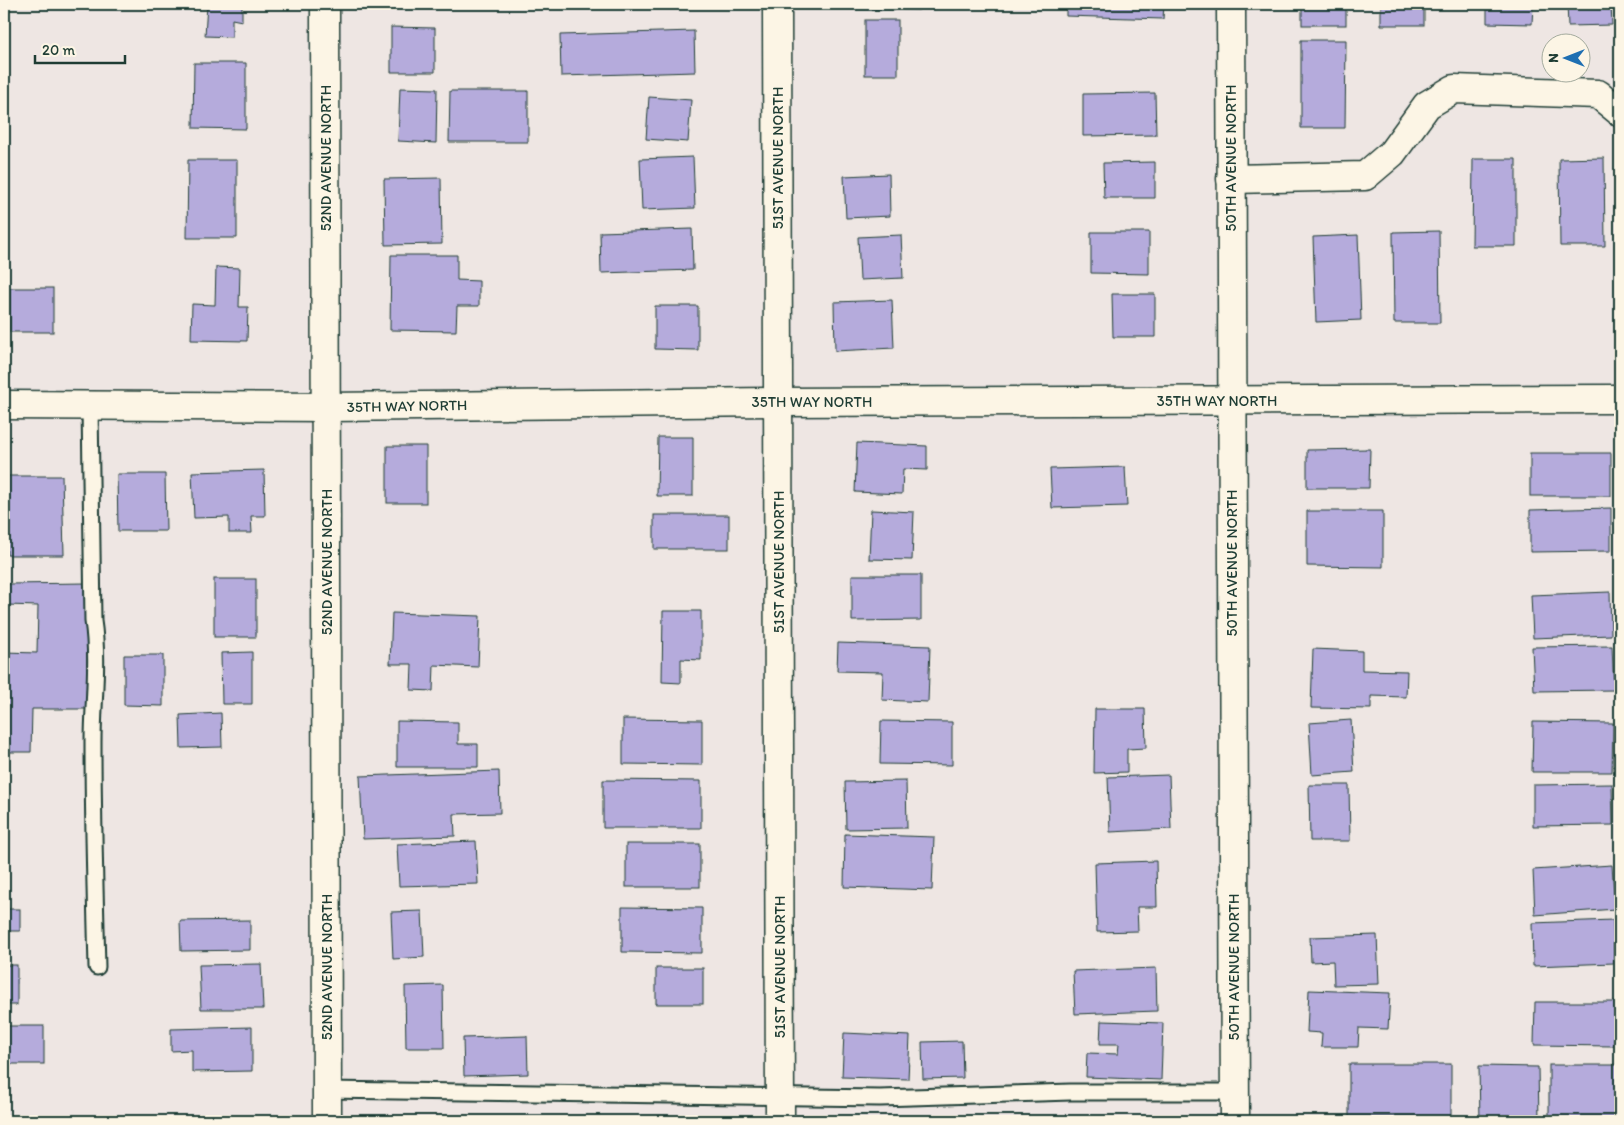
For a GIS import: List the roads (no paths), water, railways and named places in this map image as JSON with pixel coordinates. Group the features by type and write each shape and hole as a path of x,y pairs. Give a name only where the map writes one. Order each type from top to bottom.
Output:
{"street":[{"name":"52ND AVENUE NORTH","path":"325,4 328,407 327,1121"},
{"name":"51ST AVENUE NORTH","path":"777,4 780,1108"},
{"name":"50TH AVENUE NORTH","path":"1231,4 1235,1121"},
{"path":"1231,179 1365,176 1392,153 1427,105 1454,89 1598,94 1620,112"},
{"name":"35TH WAY NORTH","path":"4,406 328,407 778,402 1620,399"}],"lane":[{"path":"90,406 93,621 97,646 93,690 93,805 97,967"},
{"path":"327,1090 780,1108 880,1098 1070,1092 1235,1092"}]}
